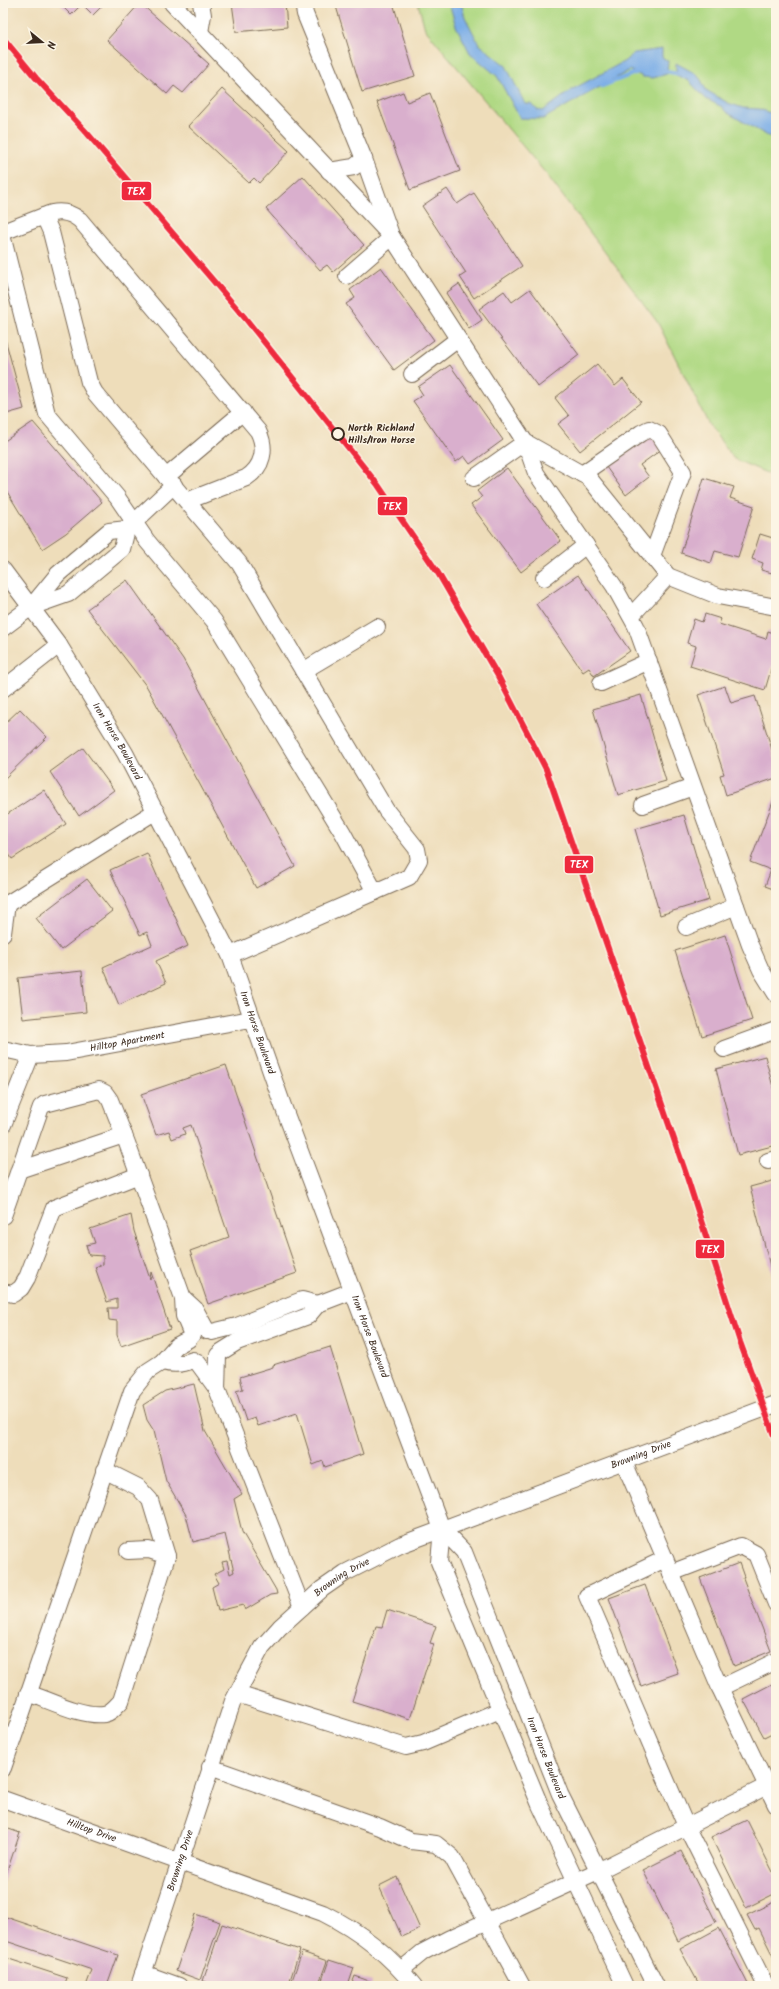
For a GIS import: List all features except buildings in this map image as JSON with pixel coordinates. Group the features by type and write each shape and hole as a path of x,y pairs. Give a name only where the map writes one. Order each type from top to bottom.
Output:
{"street":[{"path":"200,32 203,15 201,3"},
{"path":"303,3 305,14 364,159 392,237"},
{"path":"174,4 392,237 525,442 536,473 614,586 636,626 760,970 776,994"},
{"path":"329,171 354,166 364,159"},
{"path":"3,232 44,216 60,212 73,215 80,220 258,431 263,444 262,458 256,470 246,478 187,501"},
{"path":"44,216 51,232 89,382 95,393 239,563 386,810 417,849 419,860 409,877 230,955"},
{"path":"346,276 392,237"},
{"path":"3,239 47,414 117,497 130,526 147,541 214,621 343,833 375,892"},
{"path":"412,374 458,339"},
{"path":"32,607 68,594 122,549 130,526 170,481 243,412"},
{"path":"582,474 648,429 659,434 683,472 652,556"},
{"path":"525,442 589,478 668,576 718,596 776,607"},
{"path":"474,478 525,442"},
{"path":"3,628 32,607 58,574 109,531 130,526"},
{"path":"544,578 586,545"},
{"name":"Iron Horse Boulevard","path":"3,570 59,645 125,753 230,955 251,1019 442,1529 464,1552 560,1794 656,1986"},
{"path":"631,616 668,576"},
{"path":"303,671 377,627"},
{"path":"3,689 59,645"},
{"path":"601,683 649,661"},
{"path":"643,805 693,787"},
{"path":"3,933 5,904 156,811"},
{"path":"686,926 736,906"},
{"name":"Hilltop Apartment","path":"3,1048 31,1055 66,1053 251,1019"},
{"path":"724,1049 776,1030"},
{"path":"3,1125 31,1055"},
{"path":"3,1216 41,1107 45,1104 99,1090 105,1093 110,1100 139,1175 183,1298 195,1309 200,1334"},
{"path":"18,1170 124,1136"},
{"path":"3,1292 13,1294 21,1288 27,1278 54,1208 139,1175"},
{"path":"162,1362 178,1364 196,1362 210,1363 219,1354 237,1342 308,1316 318,1304 352,1291"},
{"path":"3,1768 132,1391 148,1371 162,1362 176,1346 200,1334 236,1326 302,1300 318,1304"},
{"path":"200,1334 219,1340 217,1389"},
{"path":"200,1334 187,1350 217,1389 302,1607"},
{"name":"Browning Drive","path":"141,1980 181,1862 210,1767 237,1694 262,1647 280,1627 302,1607 322,1589 345,1573 400,1545 776,1404"},
{"path":"624,1462 720,1688 776,1805"},
{"path":"28,1693 87,1713 105,1714 114,1709 121,1701 167,1556 150,1500 138,1487 104,1470"},
{"name":"Iron Horse Boulevard","path":"442,1529 439,1562 540,1805 625,1986"},
{"path":"766,1986 686,1826 587,1596 668,1566 741,1546 756,1554 776,1604"},
{"path":"128,1550 149,1550 167,1556"},
{"path":"720,1688 776,1661"},
{"path":"237,1694 406,1747 423,1742 500,1710"},
{"path":"210,1767 380,1827 411,1841 436,1844 452,1857 522,1986"},
{"path":"401,1970 423,1952 575,1880 598,1871 767,1786"},
{"name":"Hilltop Drive","path":"3,1799 323,1913 364,1937 401,1970 414,1986"},
{"path":"141,1980 179,1986"}],"green space":[{"path":"418,3 776,3 776,477 734,459 709,425 658,323 547,175 425,29"}],"water":[{"path":"449,3 461,3 465,17 479,44 506,66 525,104 532,104 537,110 543,111 573,89 625,61 634,53 662,49 662,57 668,61 667,74 653,78 643,77 630,70 543,119 520,118 497,76 470,53 456,26"},
{"path":"676,63 696,74 706,90 728,103 743,108 759,109 776,115 776,138 768,136 726,112 722,107 706,99 689,81 676,75"}],"waterway":[{"path":"661,70 681,74"},
{"path":"602,86 640,71"}],"transit line":[{"name":"TEX","path":"3,38 36,78 87,133 245,318 378,485 438,573 498,676 546,769 686,1174 740,1342 776,1441"}],"place":[{"name":"North Richland Hills/Iron Horse","path":"338,434"}]}
